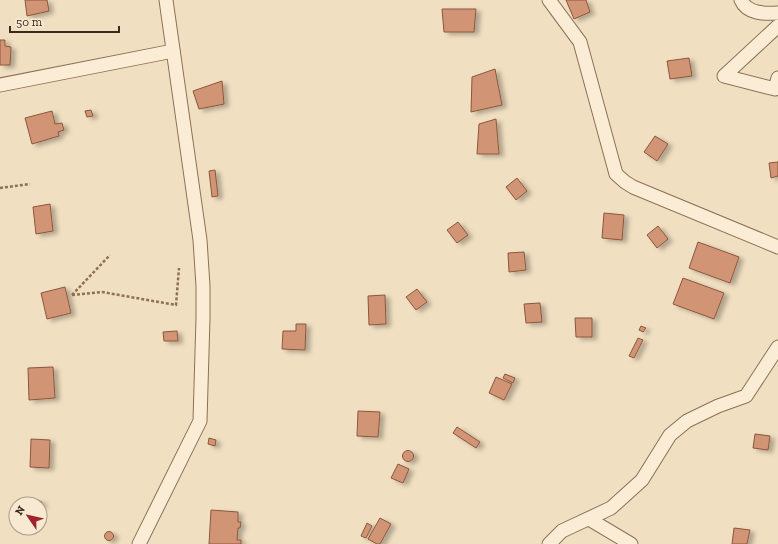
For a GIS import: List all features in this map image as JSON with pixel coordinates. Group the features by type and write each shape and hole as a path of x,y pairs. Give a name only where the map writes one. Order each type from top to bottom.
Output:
{"street":[{"path":"139,544 200,421 203,286 200,240 166,0"},
{"path":"549,0 580,42 616,174 633,187 778,247"},
{"path":"741,0 742,3 752,11 766,14 778,13"},
{"path":"778,26 724,76 775,89 778,78"},
{"path":"0,86 173,51"},
{"path":"549,544 562,531 611,508 642,480 670,436 686,421 718,406 746,396 778,347"},
{"path":"589,519 632,544"}],"path":[{"path":"0,188 30,184"},
{"path":"110,255 72,295 102,292 176,305 179,268"}],"building":[{"path":"25,0 47,0 49,11 27,16"},
{"path":"566,0 586,0 590,12 574,19"},
{"path":"442,9 476,9 474,32 444,32"},
{"path":"0,40 5,40 5,46 11,47 10,65 0,65"},
{"path":"689,58 692,76 670,79 667,61"},
{"path":"495,69 502,105 471,112 472,77"},
{"path":"222,81 224,104 199,109 193,91"},
{"path":"91,110 93,116 87,117 85,111"},
{"path":"52,111 55,124 62,123 64,130 58,132 59,136 32,144 25,118"},
{"path":"496,119 499,154 477,154 479,124"},
{"path":"655,136 668,144 657,161 644,152"},
{"path":"778,162 778,176 771,178 769,163"},
{"path":"215,170 218,196 212,197 209,171"},
{"path":"517,178 527,191 516,200 506,187"},
{"path":"50,204 53,231 36,234 33,207"},
{"path":"604,213 624,215 622,240 602,238"},
{"path":"458,222 468,235 457,243 447,230"},
{"path":"658,226 668,239 657,248 647,235"},
{"path":"698,242 739,257 730,283 689,268"},
{"path":"524,252 526,270 509,272 508,253"},
{"path":"683,278 724,293 714,319 673,304"},
{"path":"65,287 71,313 47,319 41,293"},
{"path":"417,289 427,302 416,310 406,297"},
{"path":"385,295 386,324 369,325 368,296"},
{"path":"540,303 542,322 526,323 524,304"},
{"path":"575,318 592,318 592,337 576,337"},
{"path":"296,324 306,324 305,350 282,349 283,331 296,331"},
{"path":"641,326 646,328 643,332 639,330"},
{"path":"177,331 178,341 164,341 163,332"},
{"path":"638,338 643,340 634,358 629,356"},
{"path":"53,367 55,398 29,400 28,368"},
{"path":"505,374 515,378 513,383 503,378"},
{"path":"496,377 512,384 504,400 489,393"},
{"path":"358,411 380,412 378,437 357,436"},
{"path":"457,427 480,442 476,448 453,433"},
{"path":"755,434 770,436 768,450 753,448"},
{"path":"209,438 216,440 215,446 208,444"},
{"path":"31,439 50,440 49,468 30,467"},
{"path":"408,450 412,452 414,456 412,460 408,462 404,460 402,456 404,452"},
{"path":"398,464 409,469 403,483 391,478"},
{"path":"211,510 238,512 238,522 241,522 240,528 238,528 237,540 241,540 241,544 209,544"},
{"path":"380,518 391,524 380,544 377,544 368,539"},
{"path":"367,523 372,526 366,538 361,536"},
{"path":"734,528 750,530 747,544 732,544"},
{"path":"107,532 111,532 113,536 111,540 107,540 105,538 105,534"}]}
